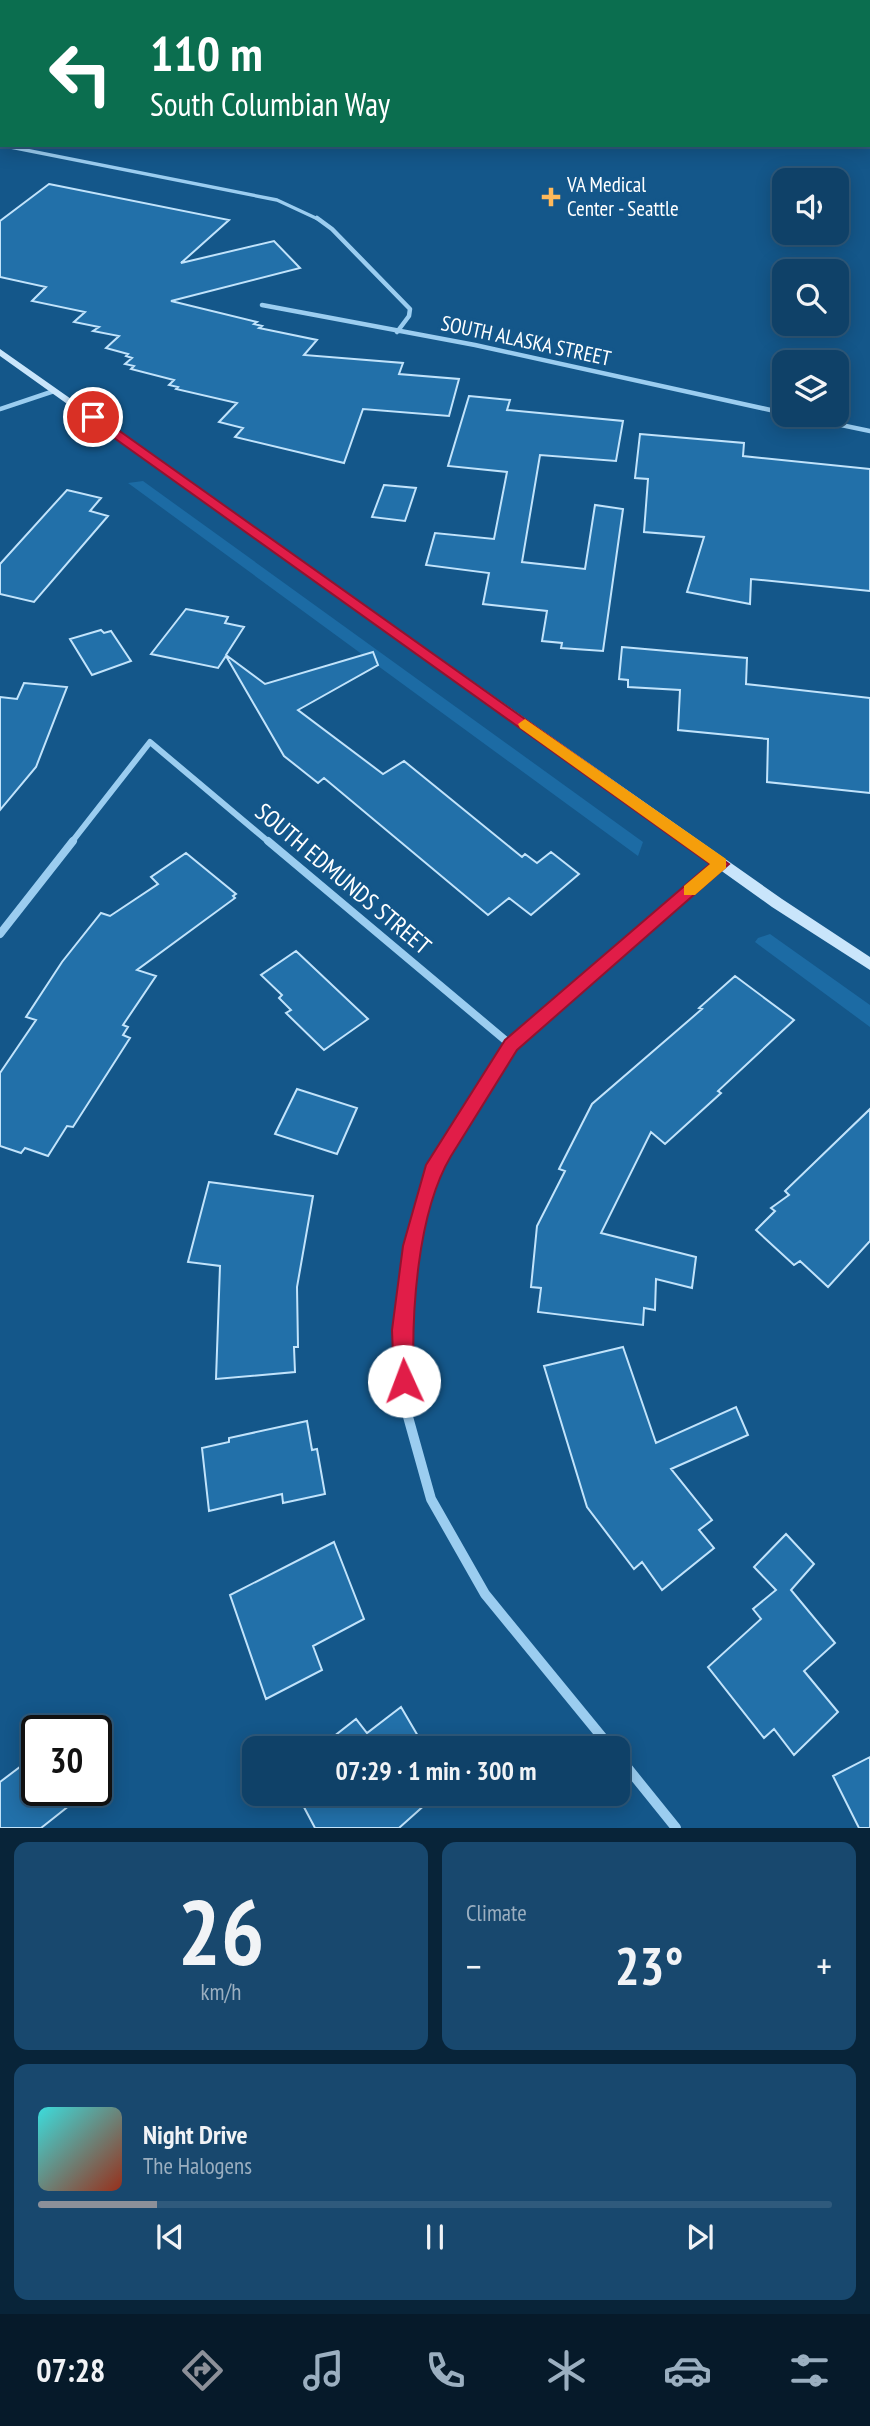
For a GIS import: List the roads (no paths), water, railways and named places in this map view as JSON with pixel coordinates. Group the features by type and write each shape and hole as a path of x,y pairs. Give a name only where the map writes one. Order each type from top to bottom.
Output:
{"main road":[{"path":"0,352 721,864 870,964"}],"street":[{"path":"10,147 260,196 317,218 332,229 410,310 397,332"},
{"name":"SOUTH ALASKA STREET","path":"262,305 475,345 772,410"},
{"path":"0,410 54,391"},
{"path":"847,427 870,432"},
{"name":"SOUTH EDMUNDS STREET","path":"0,934 150,742 511,1045"},
{"path":"601,1736 485,1594 430,1499 405,1406 404,1318 413,1246 432,1171 511,1045 721,864"},
{"path":"630,1771 676,1828"}],"place":[{"name":"VA Medical Center - Seattle","path":"551,197"}]}
